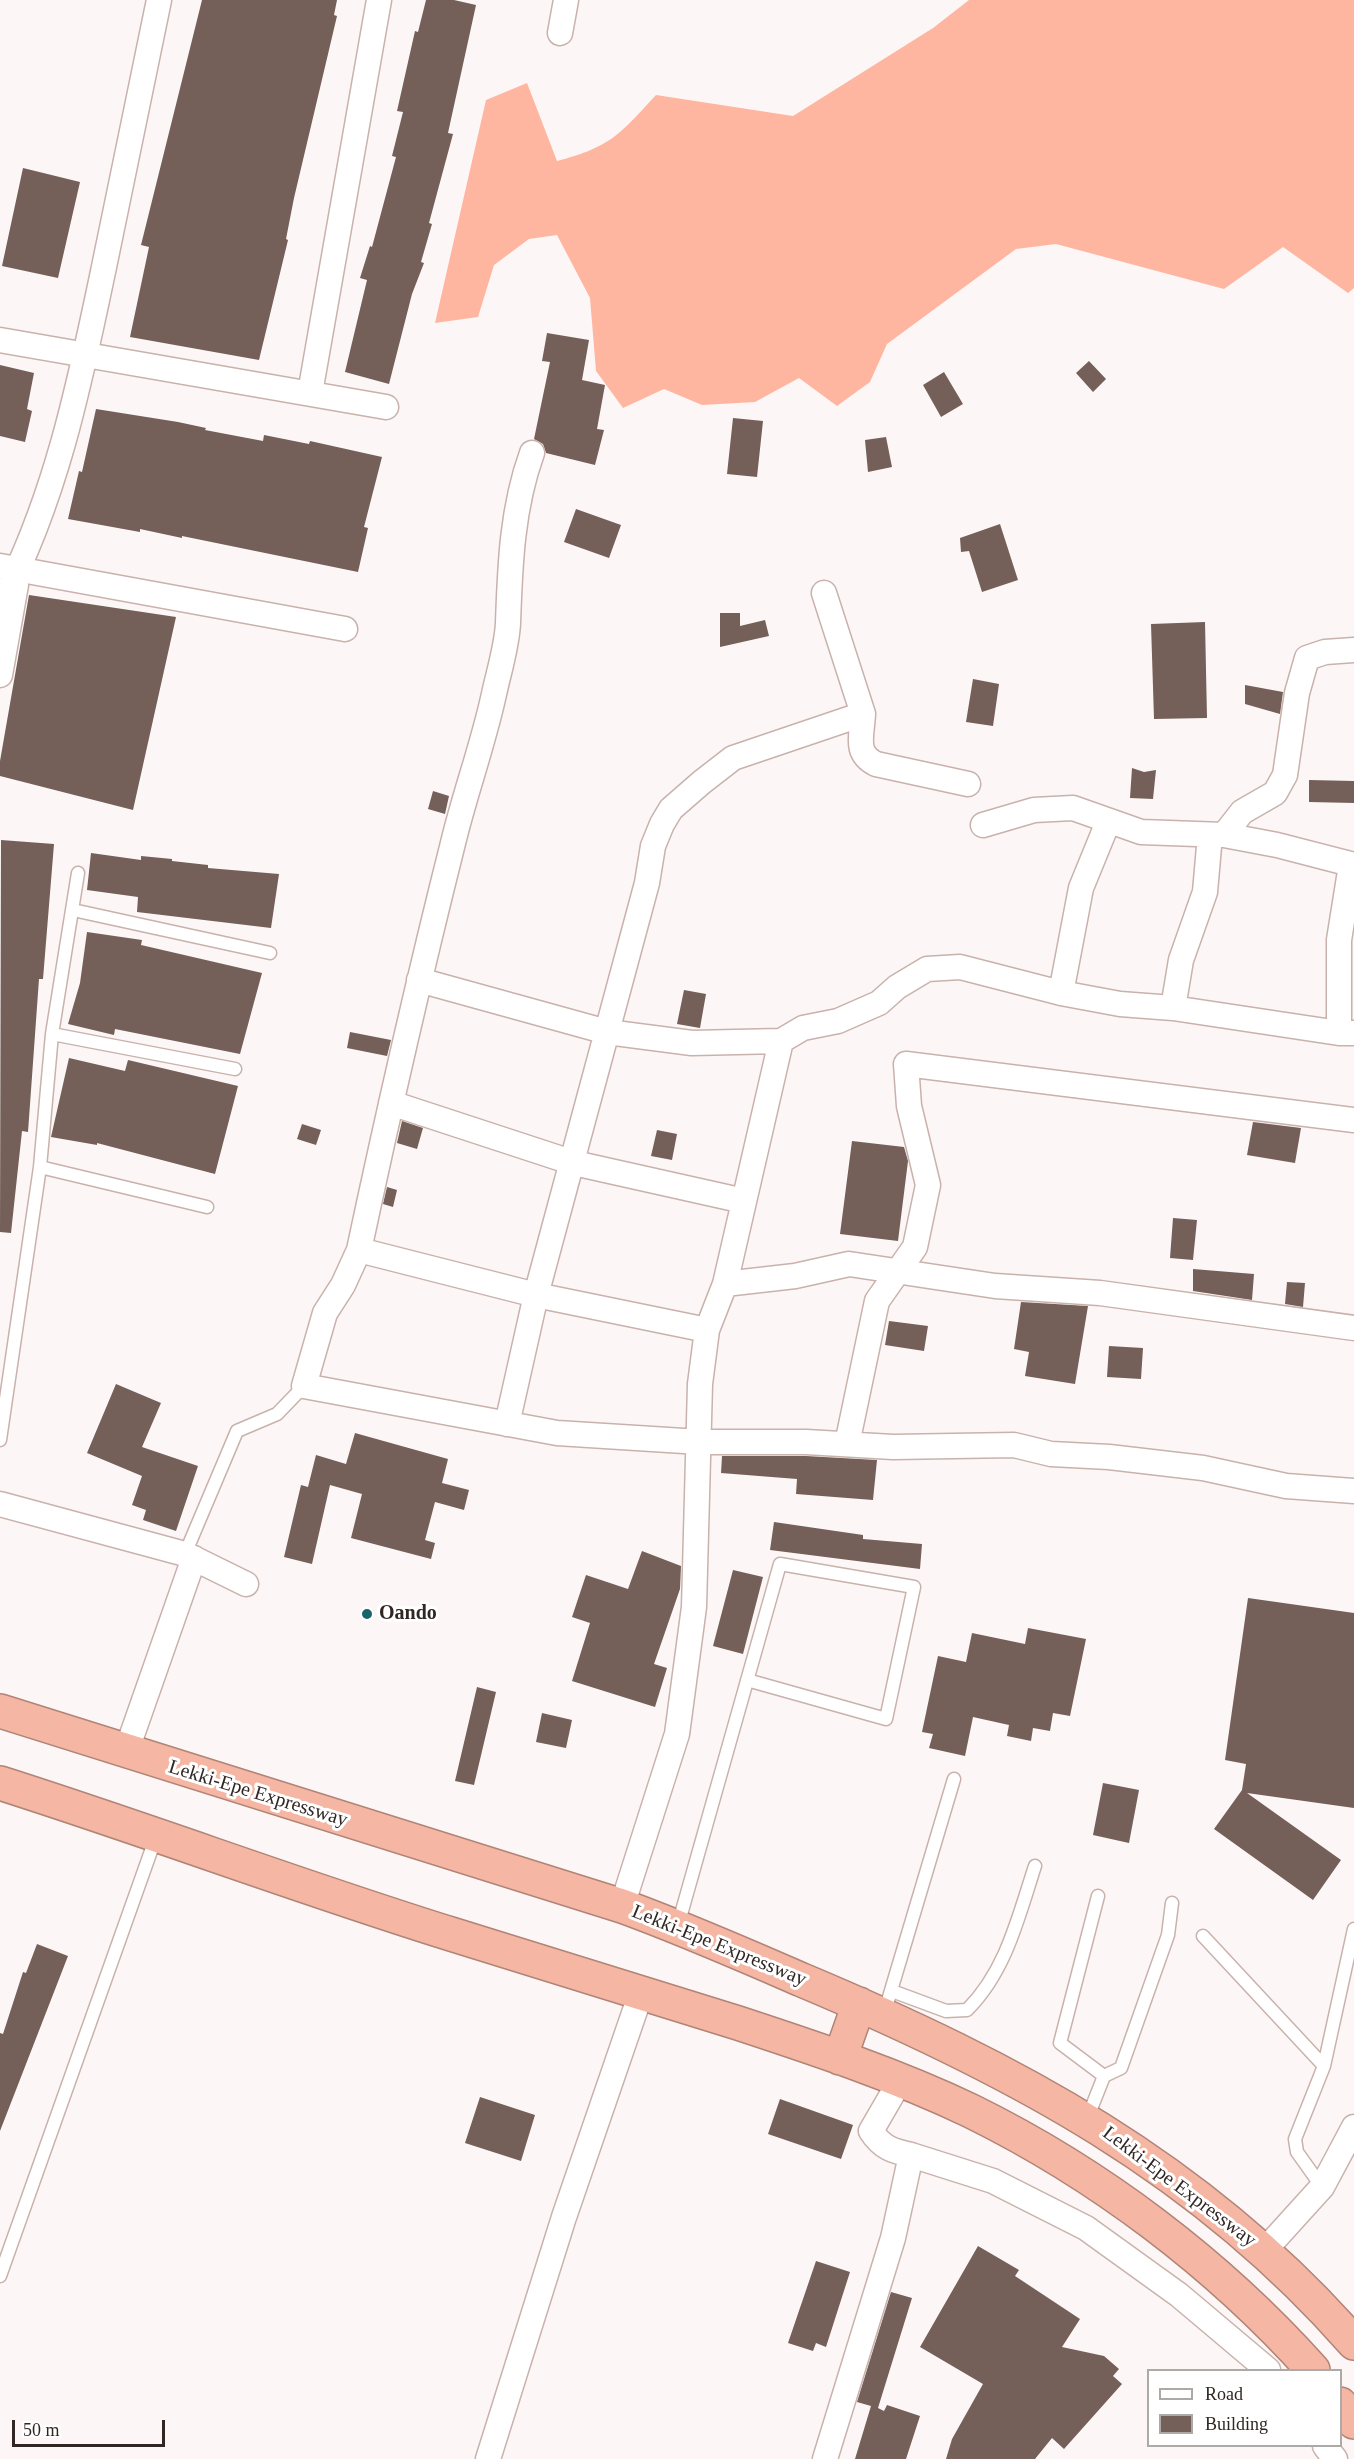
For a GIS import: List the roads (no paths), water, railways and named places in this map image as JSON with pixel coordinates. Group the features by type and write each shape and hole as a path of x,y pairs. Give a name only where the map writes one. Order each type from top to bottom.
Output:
{"highway":[{"name":"Lekki-Epe Expressway","path":"0,1711 622,1906 879,2003 1087,2119 1145,2157 1264,2251 1354,2343"},
{"path":"0,1783 446,1932 840,2058 970,2111 1060,2159 1137,2212 1201,2262 1268,2322 1312,2369"},
{"path":"840,2058 879,2003"},
{"path":"1342,2405 1354,2422"}],"street":[{"path":"0,605 9,568 56,471 86,354 159,0"},
{"path":"310,393 379,0"},
{"path":"560,33 566,0"},
{"path":"0,340 386,407"},
{"path":"532,453 520,487 514,528 508,624 494,696 460,814 419,980 359,1250 343,1285 325,1313 304,1386 557,1433 700,1442 847,1444 893,1447 1014,1445 1051,1454 1109,1457 1180,1465 1286,1486 1354,1491"},
{"path":"9,568 345,629"},
{"path":"0,675 9,568"},
{"path":"824,593 862,714 861,752 864,758 876,764 968,784"},
{"path":"1173,1008 1181,960 1205,892 1217,835 1242,812 1275,793 1285,774 1297,693 1307,658 1325,652 1354,650"},
{"path":"507,1424 536,1295 574,1163 647,883 653,846 671,809 733,758 862,714"},
{"path":"419,980 607,1032 692,1043 781,1041 803,1028 838,1021 879,1004 897,987 927,969 960,967 1061,993 1120,1004 1173,1008 1347,1033 1339,940 1352,865 1277,845 1217,835 1141,832 1108,822 1089,812 1054,807 983,825"},
{"path":"1061,993 1081,888 1108,822"},
{"path":"622,1906 677,1734 694,1607 700,1384 707,1330 725,1284 781,1041"},
{"path":"847,1444 877,1301 900,1272 915,1247 927,1185 909,1107 906,1064 1354,1119"},
{"path":"390,1103 574,1163 744,1201"},
{"path":"359,1250 536,1295 707,1330"},
{"path":"725,1284 795,1276 849,1264 995,1286 1100,1293 1354,1328"},
{"path":"0,1504 190,1556 246,1584"},
{"path":"126,1752 190,1556"},
{"path":"488,2459 564,2217 641,1993"},
{"path":"900,2081 871,2131 879,2143 890,2150 993,2181 1086,2228 1179,2295 1268,2369"},
{"path":"1264,2251 1322,2187 1354,2127"},
{"path":"825,2459 893,2238 912,2155"}],"lane":[{"path":"0,1440 40,1167 52,1034 78,873"},
{"path":"73,910 270,953"},
{"path":"52,1034 235,1069"},
{"path":"40,1167 207,1207"},
{"path":"190,1556 237,1431 277,1414 304,1386"},
{"path":"677,1926 780,1564 914,1587 886,1719 747,1680"},
{"path":"954,1779 879,2003 946,2011 967,2010 984,1993 1005,1957 1035,1866"},
{"path":"0,2276 156,1836"},
{"path":"1098,1896 1060,2043 1104,2076"},
{"path":"1087,2119 1104,2076 1121,2068 1168,1935 1172,1903"},
{"path":"1322,2187 1297,2152 1294,2139 1323,2066 1354,1929"},
{"path":"1203,1936 1323,2066"}],"place":[{"name":"Oando","path":"367,1614"}]}
